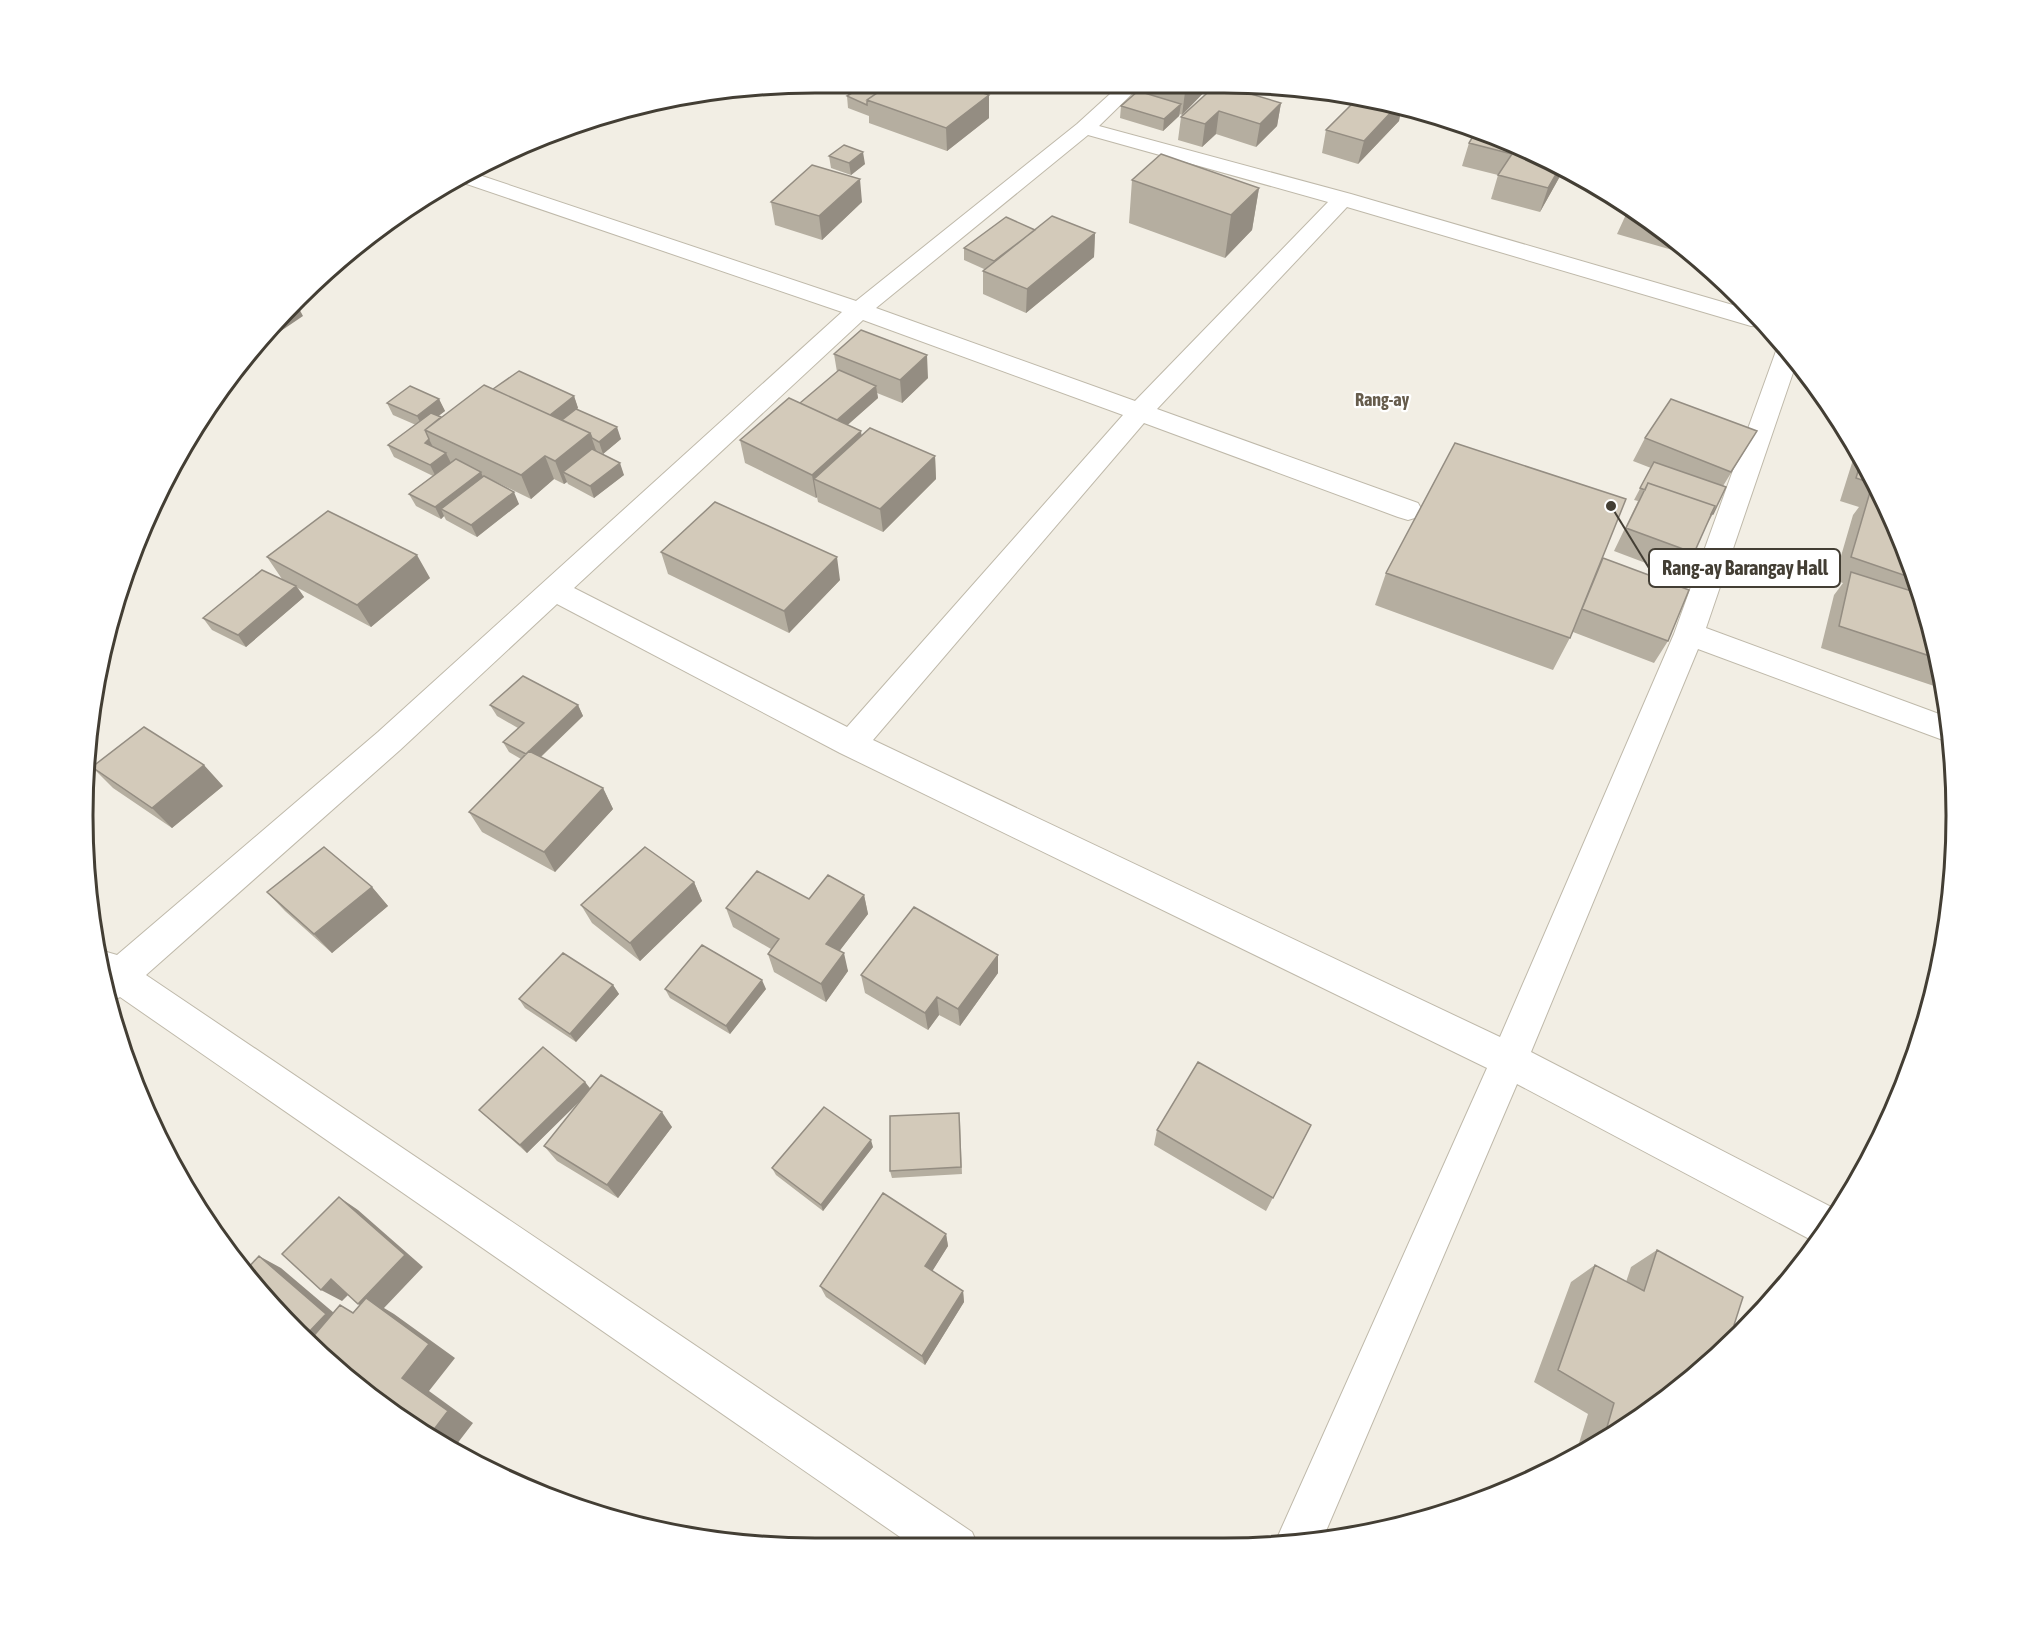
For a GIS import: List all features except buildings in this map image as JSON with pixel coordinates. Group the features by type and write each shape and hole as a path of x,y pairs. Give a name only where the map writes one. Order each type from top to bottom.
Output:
{"street":[{"path":"111,974 389,741 859,310 1084,128 1122,93"},
{"path":"1084,128 1343,199 1745,317"},
{"path":"473,180 859,310 1408,510"},
{"path":"851,744 1139,413 1343,199"},
{"path":"1302,1533 1509,1060 1689,634 1785,361"},
{"path":"554,590 851,744 1509,1060 1820,1223"},
{"path":"1689,634 1941,727"},
{"path":"113,980 941,1538"}],"place":[{"name":"Rang-ay Barangay Hall","path":"1611,506"}],"district":[{"name":"Rang-ay","path":"1382,399"}]}
